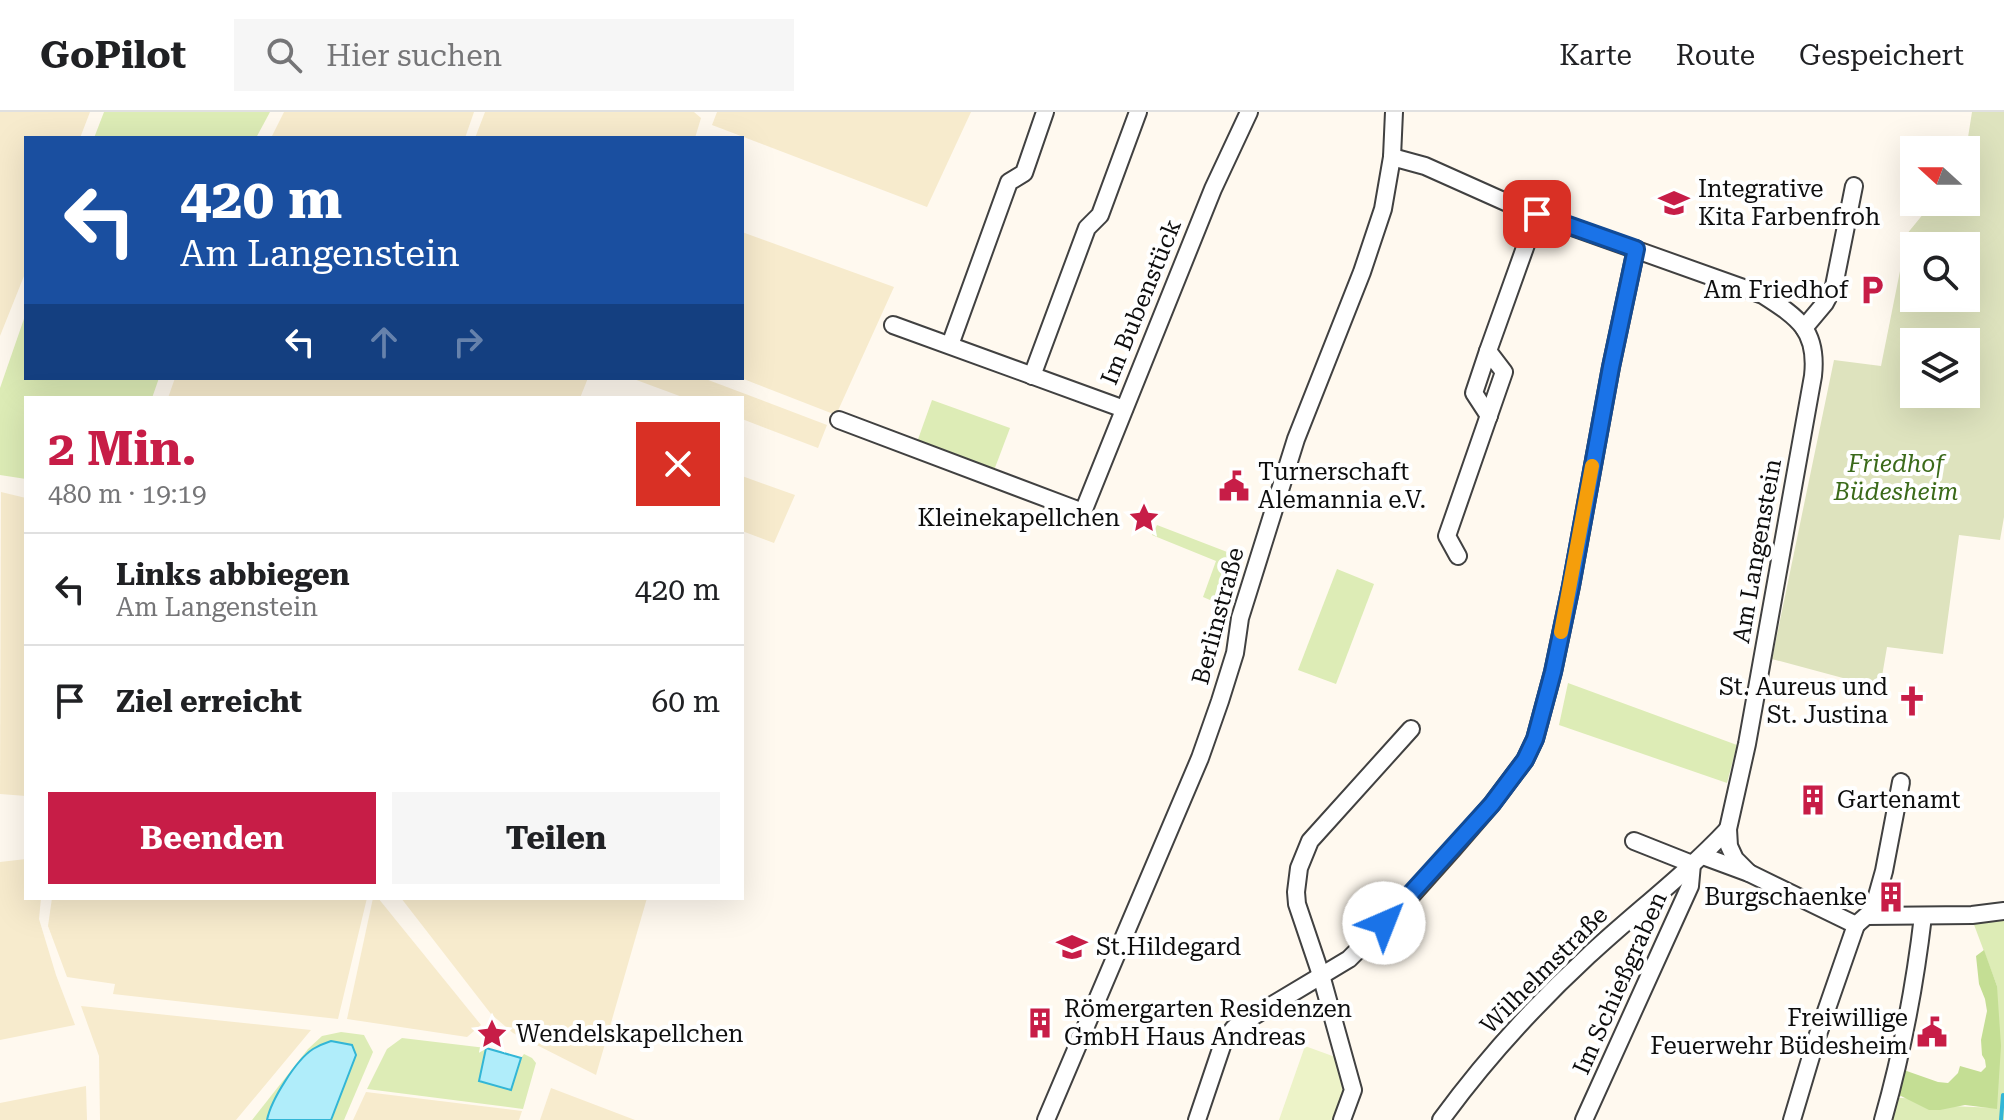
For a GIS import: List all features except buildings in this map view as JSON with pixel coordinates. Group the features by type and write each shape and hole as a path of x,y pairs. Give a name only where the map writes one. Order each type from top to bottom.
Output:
{"street":[{"path":"950,345 1009,182 1024,173 1045,112"},
{"path":"1032,376 1087,228 1100,215 1138,112"},
{"name":"Im Bubenstück","path":"839,420 1083,512 1213,189 1249,112"},
{"name":"Berlinstraße","path":"1046,1120 1209,733 1235,653 1240,618 1296,439 1362,272 1383,209 1392,157 1394,112"},
{"path":"1392,157 1425,166 1537,214 1763,295 1786,310 1804,328 1825,303 1834,286 1854,186"},
{"path":"1458,556 1447,536 1504,372 1488,351 1537,214"},
{"path":"1197,1120 1223,1043 1234,1028 1349,959 1453,849 1525,760 1535,739 1553,672 1636,249"},
{"path":"893,325 1124,409"},
{"name":"Am Langenstein","path":"1728,829 1747,744 1813,376 1815,358 1804,328"},
{"path":"1342,1120 1353,1090 1321,975 1297,904 1296,882 1310,841 1411,729"},
{"path":"1792,1120 1815,1043 1861,920 1873,910 1884,871 1901,782"},
{"path":"1728,829 1729,846 1735,859 1749,873"},
{"name":"Wilhelmstraße","path":"1441,1120 1472,1077 1534,1009 1586,957 1698,860 1728,829"},
{"path":"1634,841 1749,873 1861,920 2004,911"},
{"name":"Im Schießgraben","path":"1584,1120 1690,886 1698,860"},
{"path":"1883,1120 1913,993 1923,916"}],"shaded area":[{"path":"0,112 90,112 81,136 24,136 24,276 0,336"},
{"path":"284,112 474,112 466,136 272,136"},
{"path":"485,112 694,112 701,118 696,136 476,136"},
{"path":"717,112 971,112 927,207 712,125"},
{"path":"744,233 894,287 836,415 744,379"},
{"path":"174,380 587,380 581,396 169,396"},
{"path":"636,380 708,380 827,425 818,448 744,420 744,396 680,396"},
{"path":"744,477 795,495 774,543 744,532"},
{"path":"1,492 24,498 24,796 0,794"},
{"path":"24,859 24,900 41,900 39,919 75,1025 0,1040 0,862"},
{"path":"52,900 367,900 338,1019 113,994 115,984 67,977 48,926"},
{"path":"373,900 380,900 481,1025 467,1037 347,1019"},
{"path":"403,900 646,900 596,1075 513,1033 491,1014"},
{"path":"81,1006 311,1030 236,1120 100,1120 99,1056"},
{"path":"86,1086 87,1120 0,1120 0,1103"},
{"path":"551,1088 635,1120 540,1120"},
{"path":"366,1092 522,1111 519,1120 353,1120"}],"green space":[{"path":"104,112 270,112 257,136 95,136"},
{"name":"Friedhof Büdesheim","path":"1972,112 2004,112 2004,517 2000,540 1959,535 1943,654 1887,647 1880,688 1772,659 1834,360 1881,366 1900,271 1900,312 1980,312 1980,232 1909,232 1922,216 1980,216 1980,136 1968,136"},
{"path":"24,319 24,380 158,380 153,396 24,396 24,479 0,475 0,388"},
{"path":"932,400 1010,428 993,473 916,445"},
{"path":"1157,525 1235,555 1224,606 1203,597 1216,561 1152,535"},
{"path":"1337,569 1374,584 1336,684 1298,670"},
{"path":"1568,683 1737,745 1727,783 1559,725"},
{"path":"2004,916 2004,1120 1886,1120 1893,1099 1898,1098 1951,1106 1997,1108 1997,986 1973,922"},
{"path":"1984,950 1997,986 2001,1046 1997,1109 1965,1105 1929,1110 1901,1096 1893,1099 1901,1069 1948,1083 1958,1073 1960,1066 1981,1072 1986,1067 1981,1040 1987,1011 1979,984 1976,956"},
{"path":"341,1032 364,1035 373,1052 344,1120 252,1120 308,1049 322,1036"},
{"path":"402,1038 486,1048 479,1081 511,1090 521,1058 524,1054 532,1058 536,1063 523,1109 367,1089 387,1049"},
{"path":"1305,1046 1338,1058 1346,1089 1334,1120 1279,1120"}],"water":[{"path":"331,1041 352,1045 356,1055 331,1120 267,1120 279,1092 299,1062 313,1049"},
{"path":"486,1048 521,1058 511,1090 479,1081"}],"waterway":[{"path":"2001,1120 2003,1095"}],"slow traffic":[{"path":"1561,632 1592,466"}],"place":[{"name":"Integrative Kita Farbenfroh","path":"1674,203"},
{"name":"Am Friedhof","path":"1872,290"},
{"name":"Turnerschaft Alemannia e.V.","path":"1234,486"},
{"name":"Kleinekapellchen","path":"1144,518"},
{"name":"St. Aureus und St. Justina","path":"1912,701"},
{"name":"Gartenamt","path":"1813,800"},
{"name":"Burgschaenke","path":"1891,897"},
{"name":"St.Hildegard","path":"1072,947"},
{"name":"Römergarten Residenzen GmbH Haus Andreas","path":"1040,1023"},
{"name":"Freiwillige Feuerwehr Büdesheim","path":"1932,1032"},
{"name":"Wendelskapellchen","path":"492,1034"}],"route":[{"path":"1384,923 1492,804 1525,760 1535,739 1553,672 1636,249 1537,214"}]}
